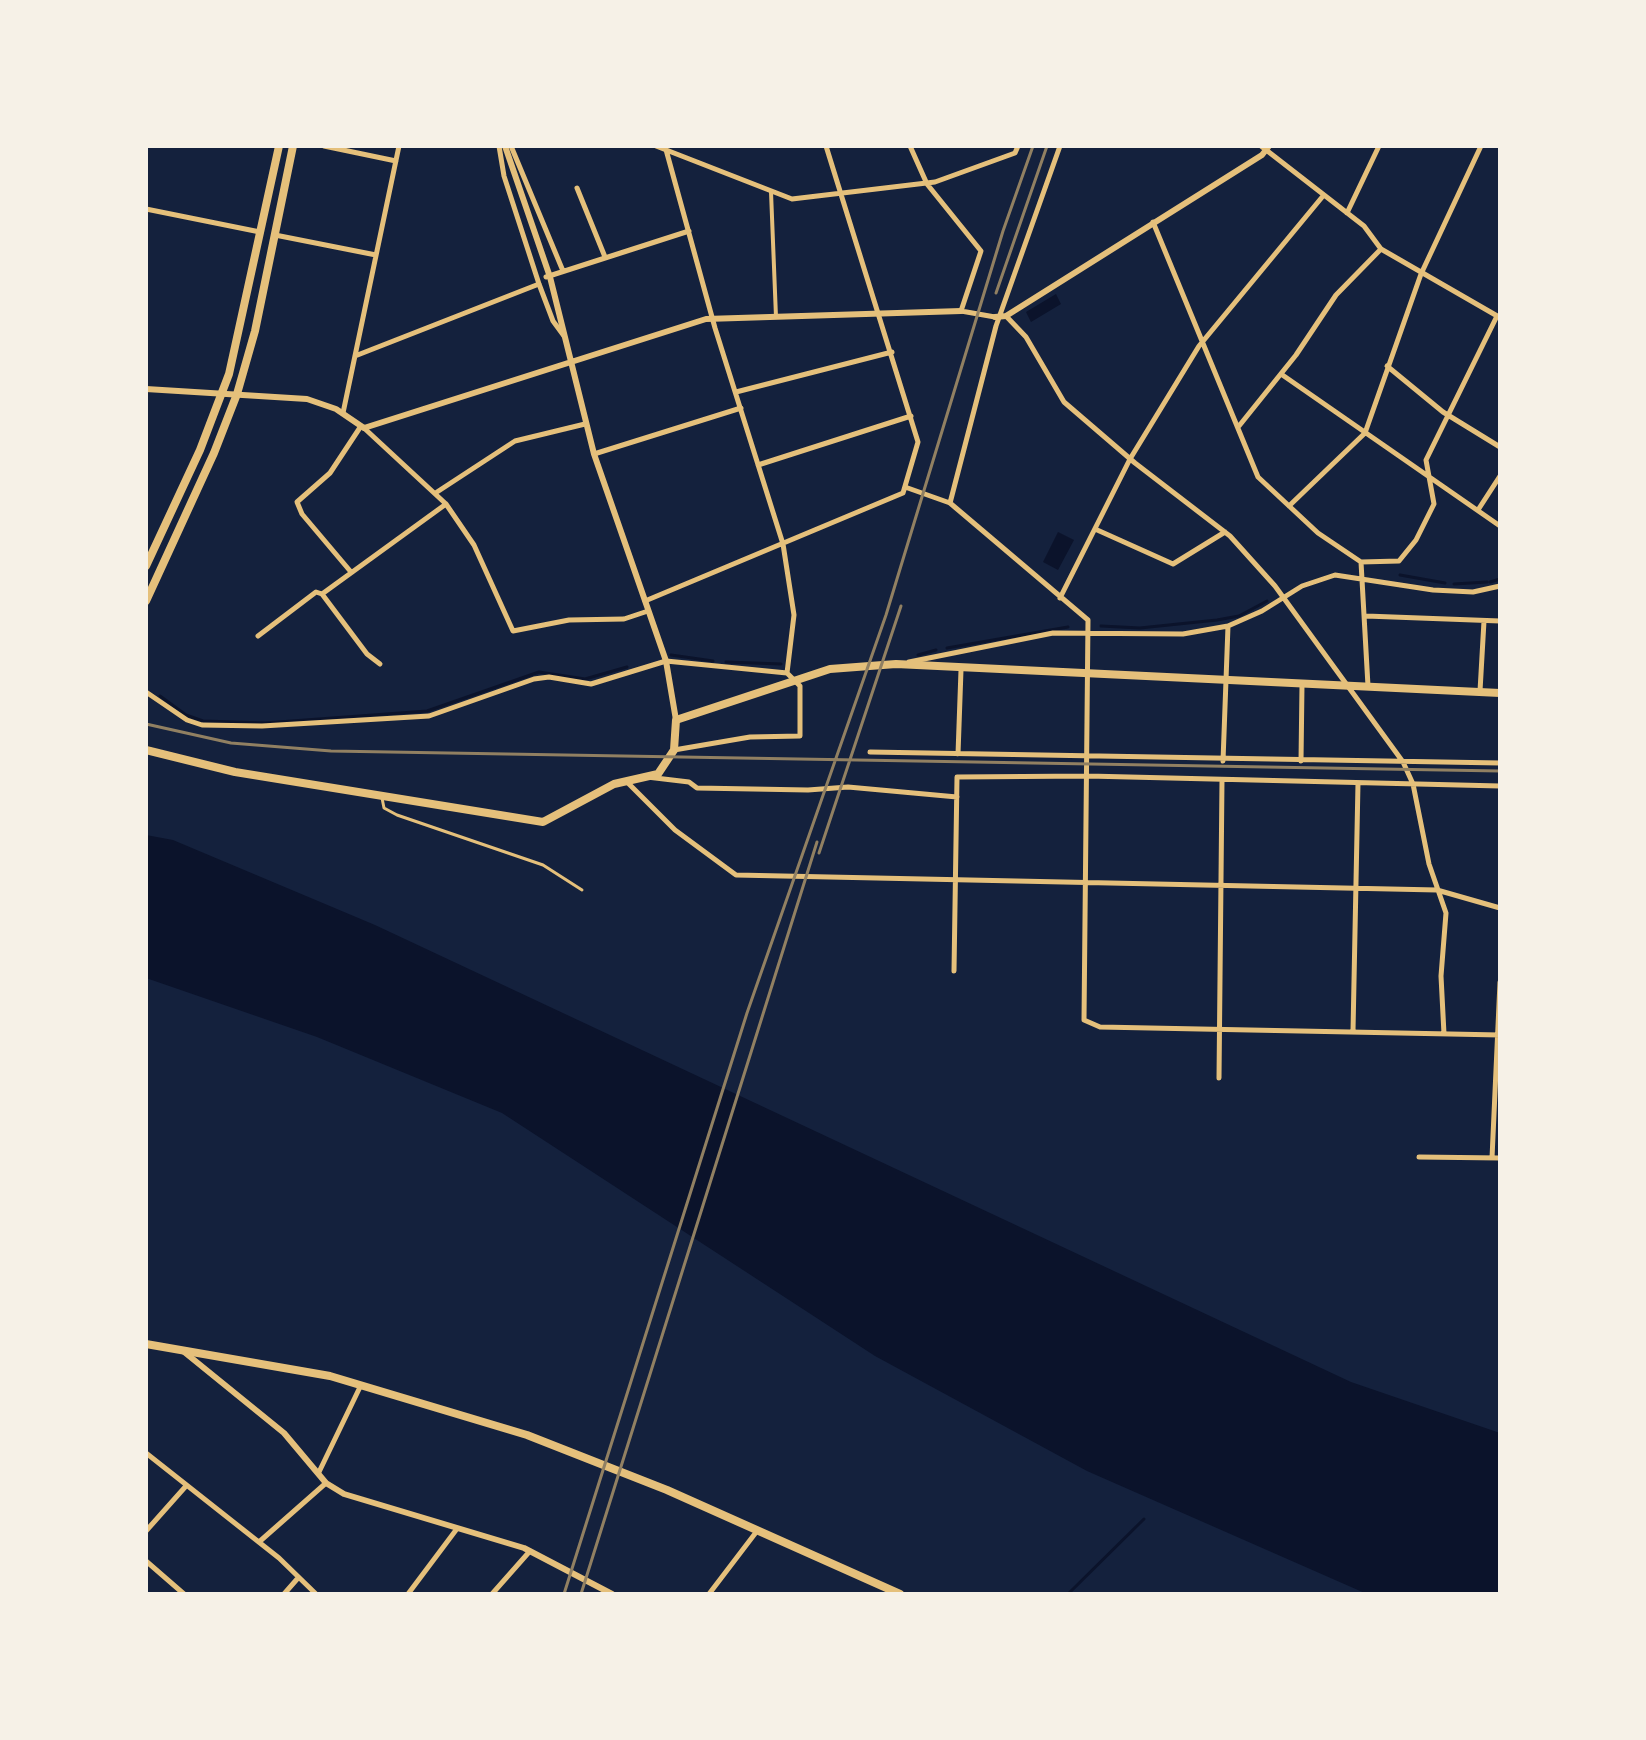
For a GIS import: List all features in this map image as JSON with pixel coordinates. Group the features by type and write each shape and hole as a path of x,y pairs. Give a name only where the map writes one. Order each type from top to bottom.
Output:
{"main road":[{"path":"146,566 222,393 240,332 279,146"},
{"path":"146,601 214,453 237,394 255,331 293,146"},
{"path":"146,750 235,772 546,822 626,780 662,771 674,750 676,720 830,669 896,664 961,670 1500,693"},
{"path":"146,1344 361,1384 556,1446 759,1530 900,1594"}],"street":[{"path":"324,146 396,161"},
{"path":"343,413 399,146"},
{"path":"502,146 504,176 539,284 553,321 567,339"},
{"path":"502,146 550,277 585,424 666,661 676,720"},
{"path":"511,146 563,271"},
{"path":"656,146 792,199 927,184 1015,153 1018,146"},
{"path":"644,601 881,505 907,488 918,442 826,146"},
{"path":"910,146 927,184 981,251 963,311"},
{"path":"947,501 1000,317 1060,146"},
{"path":"1347,213 1379,146"},
{"path":"1289,506 1365,433 1421,274 1481,146"},
{"path":"666,148 712,318 783,544 794,615 787,673"},
{"path":"1000,317 1265,148 1364,226 1381,249 1498,317 1426,460 1434,504 1416,540 1399,561 1361,562 1318,533 1258,477 1153,222"},
{"path":"577,188 605,257"},
{"path":"771,192 776,317"},
{"path":"1060,598 1130,459 1202,342 1323,196"},
{"path":"146,209 261,232"},
{"path":"546,277 689,231"},
{"path":"274,235 376,255"},
{"path":"1238,426 1281,374 1336,295 1381,249"},
{"path":"355,356 539,284"},
{"path":"351,572 302,514 297,502 330,473 362,427 712,318 963,311 1000,317 1026,337 1064,402 1130,459 1225,532 1284,596 1403,762 1413,784 1437,890 1446,913 1441,976 1444,1034"},
{"path":"736,392 892,352"},
{"path":"1387,366 1448,415 1500,447"},
{"path":"1281,374 1500,526"},
{"path":"146,389 307,399 343,413 437,492 474,545 513,631 569,620 624,619 648,611"},
{"path":"594,454 741,408"},
{"path":"758,465 911,416"},
{"path":"437,492 515,441 585,424"},
{"path":"1478,510 1500,476"},
{"path":"907,488 947,501 1088,620 1090,676 1084,1017 1087,1022 1100,1027 1499,1035"},
{"path":"322,594 446,504"},
{"path":"1095,529 1173,564 1225,532"},
{"path":"1361,562 1368,687"},
{"path":"896,664 1053,633 1183,634 1228,626 1262,611 1284,596 1335,575 1362,576 1433,590 1473,592 1500,586"},
{"path":"258,636 316,592 322,594 367,654 380,664"},
{"path":"1366,616 1500,621"},
{"path":"1480,691 1484,621"},
{"path":"1223,761 1228,626"},
{"path":"146,692 187,720 202,725 278,726 429,716 534,679 549,677 591,684 666,661 787,673 800,686 800,736 750,737 674,750"},
{"path":"958,754 961,670"},
{"path":"1301,761 1302,685"},
{"path":"870,752 1223,761 1500,763"},
{"path":"954,971 957,777 1088,776 1500,786"},
{"path":"646,777 649,780 689,782 697,788 808,790 848,787 957,797"},
{"path":"626,780 675,830 736,875 1437,890 1500,908"},
{"path":"1219,1078 1222,780"},
{"path":"1353,1031 1358,783"},
{"path":"1492,1158 1500,982"},
{"path":"1419,1157 1500,1158"},
{"path":"181,1349 284,1433 326,1483 360,1501 530,1551 612,1594"},
{"path":"319,1472 361,1384"},
{"path":"146,1453 259,1542 316,1594"},
{"path":"259,1542 326,1483"},
{"path":"146,1531 186,1486"},
{"path":"408,1594 456,1530"},
{"path":"709,1594 759,1530"},
{"path":"492,1594 530,1551"},
{"path":"146,1561 184,1594"},
{"path":"284,1594 298,1578"}],"lane":[{"path":"381,794 384,808 397,815 543,865 582,890"}],"water":[{"path":"1056,294 1061,304 1031,322 1026,312"},
{"path":"1058,532 1074,540 1058,570 1043,562"},
{"path":"146,835 173,840 375,925 1351,1382 1500,1433 1500,1594 1367,1594 1087,1471 875,1356 502,1113 317,1037 146,978"}],"waterway":[{"path":"1400,575 1445,583"},
{"path":"1490,582 1500,579"},
{"path":"1454,584 1487,582"},
{"path":"1101,626 1140,628 1217,620 1239,616 1267,601"},
{"path":"947,648 1068,627"},
{"path":"918,655 936,650"},
{"path":"671,655 713,661"},
{"path":"726,662 781,664"},
{"path":"160,696 186,715 203,721 265,723 427,711 539,672 585,679 627,667"},
{"path":"1068,1594 1144,1519"}],"railway":[{"path":"564,1594 747,1013 886,615 1003,231 1033,146"},
{"path":"996,293 1047,146"},
{"path":"819,853 901,606"},
{"path":"146,724 231,743 331,751 1500,771"},
{"path":"581,1594 817,842"}]}
